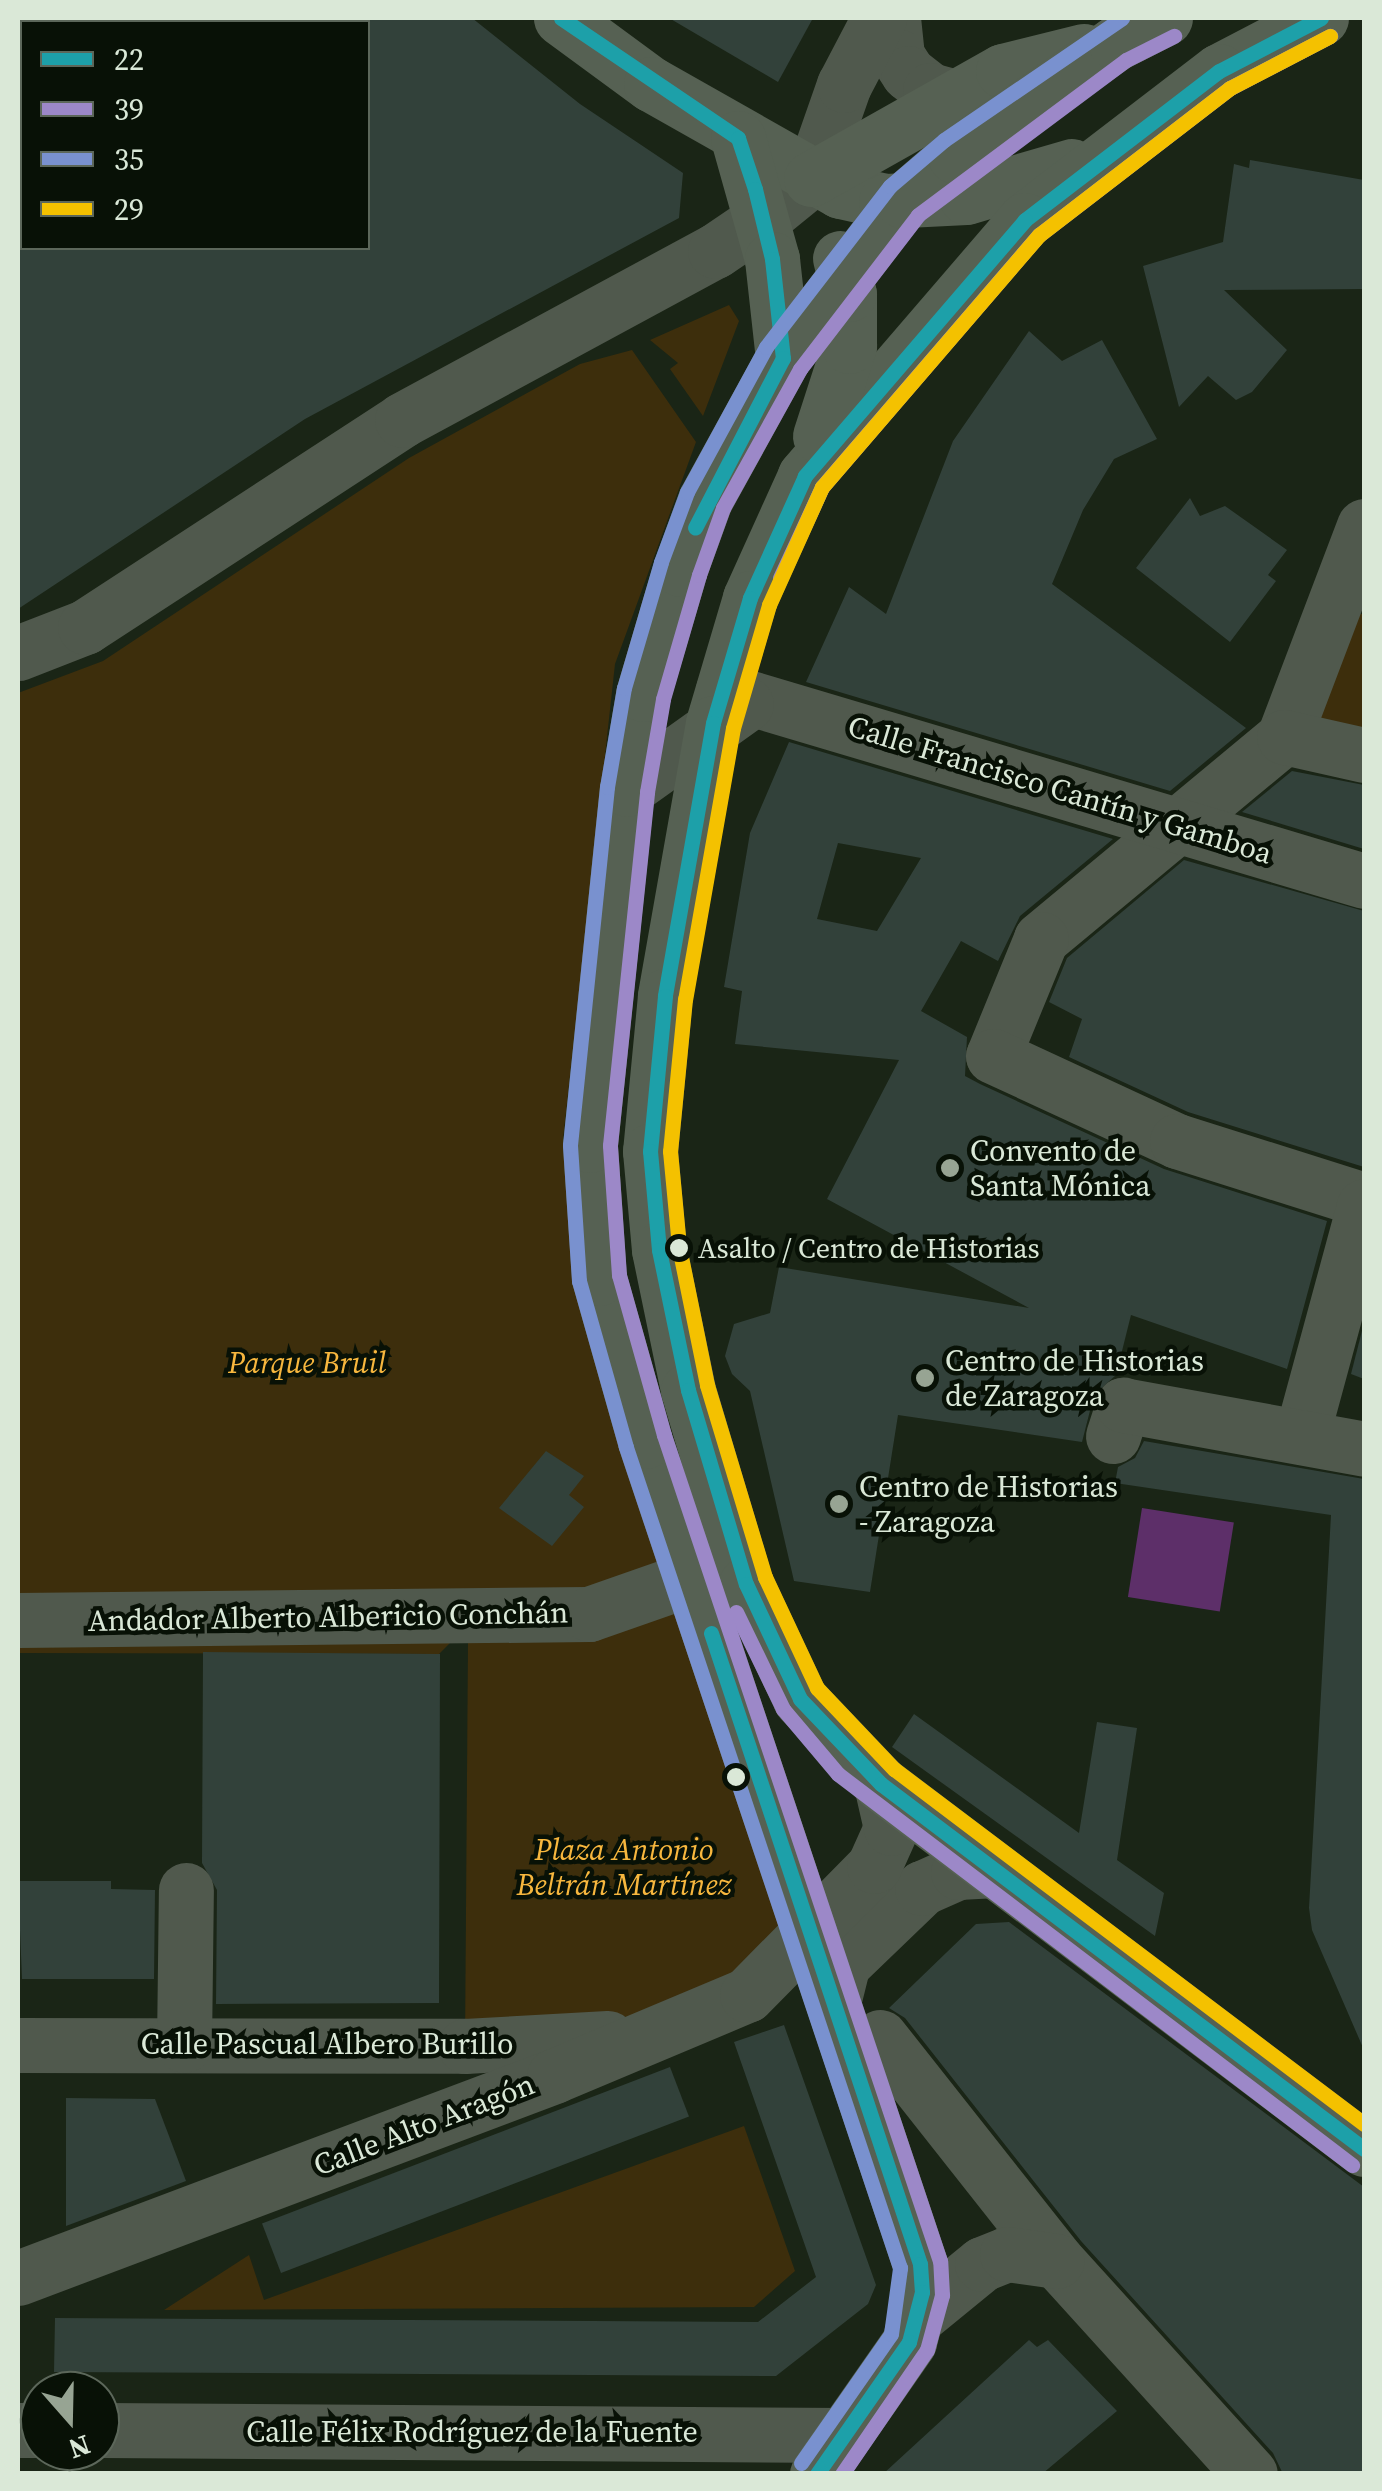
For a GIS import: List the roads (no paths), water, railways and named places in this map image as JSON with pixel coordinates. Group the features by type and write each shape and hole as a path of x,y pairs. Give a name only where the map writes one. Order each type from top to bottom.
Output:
{"main road":[{"path":"561,18 738,138 840,191 903,201 998,192 1107,151"},
{"path":"830,2454 898,2364 916,2318 920,2264 614,1338 590,1210 590,1144 627,789 643,694 686,552 705,500 783,358 845,270 903,201 954,156 1116,43 1165,18"},
{"path":"805,476 999,248 1107,151 1219,71 1321,18"},
{"path":"811,179 952,96 1003,71 1116,43"},
{"path":"738,138 762,219 783,358"},
{"path":"811,179 845,270 849,346 805,476 750,598 654,1092 650,1151 659,1250 688,1390 746,1584 775,1656 823,1729 881,1784 991,1870 1364,2149"}],"street":[{"path":"18,653 85,628 402,420 715,251 762,219 811,179 844,85 879,18"},
{"path":"893,18 897,56 908,74 930,90 952,96"},
{"path":"1302,1434 1364,1203 1176,1141 993,1056 1041,938 1284,738 1364,526"},
{"path":"627,789 730,705"},
{"name":"Calle Francisco Cantín y Gamboa","path":"730,705 1178,825 1364,881"},
{"path":"1284,738 1364,755"},
{"path":"1112,1436 1123,1405 1364,1448"},
{"name":"Andador Alberto Albericio Conchán","path":"18,1620 589,1614 692,1578"},
{"name":"Calle Alto Aragón","path":"18,2278 538,2082 636,2037 747,1995 810,1936 887,1844 892,1816 881,1784"},
{"path":"834,1998 843,1964 922,1888 958,1872 991,1870"},
{"path":"184,2045 186,1890"},
{"name":"Calle Pascual Albero Burillo","path":"18,2046 465,2046 636,2037"},
{"path":"880,2038 1057,2261 1250,2474"},
{"path":"916,2318 982,2264 1007,2254 1057,2261"},
{"name":"Calle Félix Rodríguez de la Fuente","path":"120,2431 830,2454"}],"place":[{"name":"Convento de Santa Mónica","path":"950,1168"},
{"name":"Asalto / Centro de Historias","path":"679,1248"},
{"name":"Centro de Historias de Zaragoza","path":"925,1378"},
{"name":"Centro de Historias - Zaragoza","path":"839,1504"}],"park label":[{"name":"Parque Bruil","path":"307,1363"},
{"name":"Plaza Antonio Beltrán Martínez","path":"624,1867"}]}
